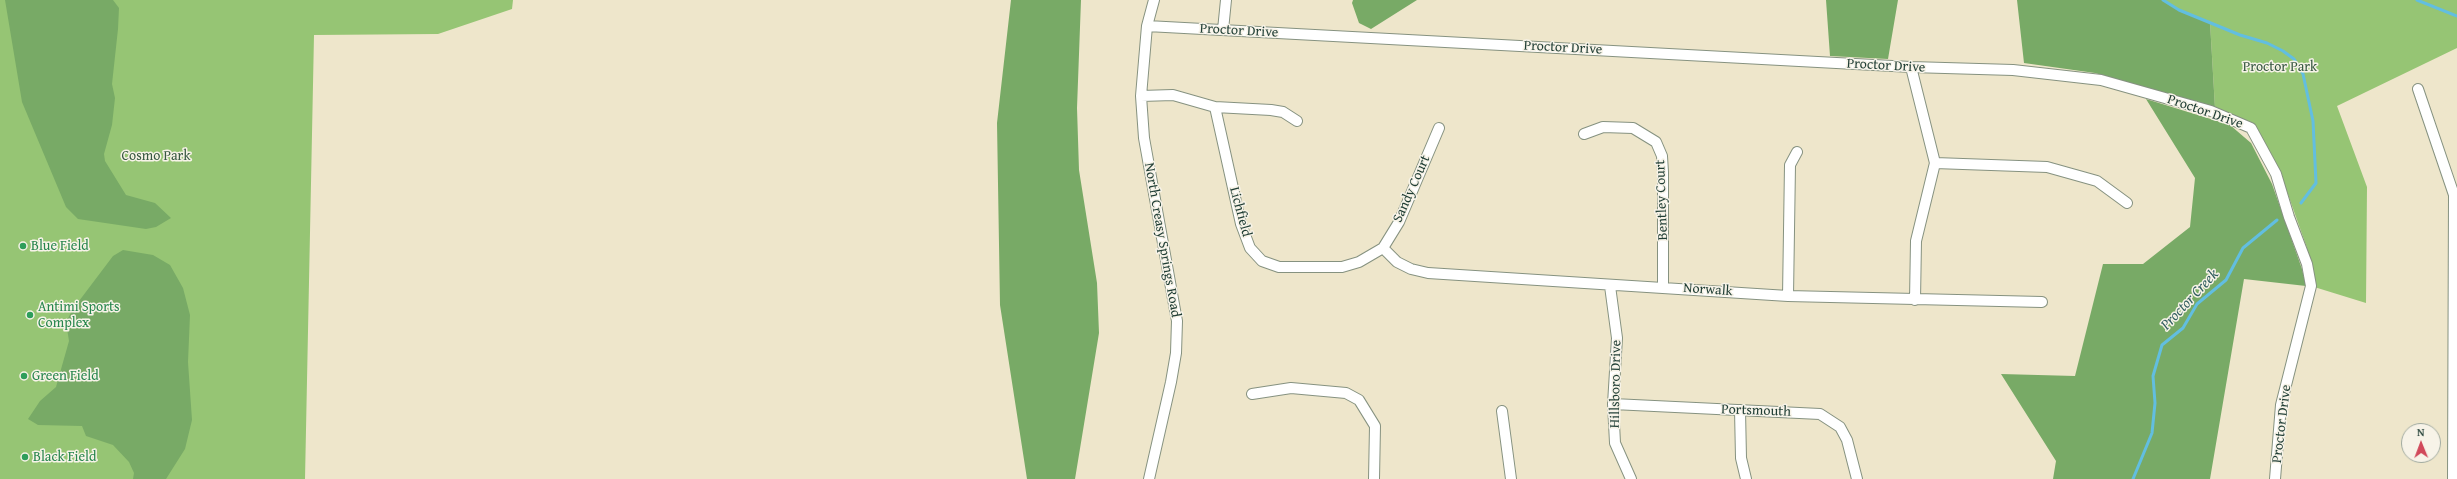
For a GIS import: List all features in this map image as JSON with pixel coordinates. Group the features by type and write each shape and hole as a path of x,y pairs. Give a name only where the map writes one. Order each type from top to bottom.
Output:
{"street":[{"name":"North Creasy Springs Road","path":"1149,479 1176,353 1177,322 1144,138 1141,96 1148,26 1154,0"},
{"path":"1223,30 1226,0"},
{"name":"Proctor Drive","path":"1148,26 1911,67 2013,70 2101,80 2210,111 2251,128 2276,174 2289,217 2307,264 2310,286 2281,405 2275,479"},
{"path":"1911,67 1936,163 1916,240 1915,300"},
{"path":"2418,89 2456,194 2456,341 2452,479"},
{"path":"1141,96 1173,95 1215,107 1271,110 1283,112 1297,121"},
{"name":"Lichfield","path":"1215,107 1241,224 1250,248 1262,260 1279,267 1328,269 1359,262 1382,248"},
{"name":"Bentley Court","path":"1584,134 1603,127 1633,128 1656,142 1662,156 1663,172 1663,287"},
{"name":"Sandy Court","path":"1382,248 1399,222 1439,128"},
{"path":"1788,296 1790,165 1797,152"},
{"path":"1936,163 2047,167 2097,181 2127,203"},
{"name":"Norwalk","path":"1382,248 1397,262 1412,270 1428,273 1610,286 1663,287 1788,296 2042,302"},
{"name":"Hillsboro Drive","path":"1610,286 1617,338 1613,404 1615,443 1631,479"},
{"path":"1252,394 1291,388 1346,393 1359,400 1376,426 1374,479"},
{"name":"Portsmouth","path":"1613,404 1820,414 1829,418 1840,427 1847,440 1858,479"},
{"path":"1740,410 1741,458 1746,479"},
{"path":"1502,411 1511,479"}],"green space":[{"name":"Cosmo Park","path":"0,0 513,0 512,9 438,34 314,35 305,479 0,479"},
{"path":"5,0 113,0 119,8 112,84 115,98 112,125 104,154 105,161 126,195 155,203 171,218 156,227 146,229 78,219 66,207 22,102"},
{"path":"1011,0 1081,0 1077,108 1079,170 1097,283 1099,333 1075,479 1027,479 1000,305 997,123"},
{"path":"1353,0 1417,0 1371,29 1359,23 1352,3"},
{"path":"1826,0 1898,0 1888,59 1830,56"},
{"path":"2017,0 2163,0 2179,10 2210,22 2215,108 2095,73 2024,63"},
{"name":"Proctor Park","path":"2163,0 2457,0 2457,48 2337,106 2367,187 2366,303 2311,286 2307,248 2279,169 2251,128 2215,108 2210,22 2179,10"},
{"path":"2146,99 2230,125 2251,143 2272,184 2302,269 2306,286 2244,279 2210,479 2053,479 2056,461 2001,374 2075,376 2103,264 2143,264 2190,227 2195,178"},
{"path":"123,250 153,255 170,265 183,288 190,315 188,362 192,420 185,449 166,479 133,479 134,473 129,462 113,445 86,436 82,426 38,425 28,419 40,401 56,387 69,341 66,322 73,309 113,256"}],"waterway":[{"name":"Proctor Creek","path":"2163,0 2179,10 2240,35 2267,43 2283,51 2294,59 2303,74 2313,121 2316,183 2301,203"},
{"path":"2417,0 2457,16"},
{"name":"Proctor Creek","path":"2133,479 2152,433 2155,403 2153,376 2162,345 2183,328 2197,304 2226,280 2243,248 2277,220"}],"place":[{"name":"Blue Field","path":"23,246"},
{"name":"Antimi Sports Complex","path":"30,315"},
{"name":"Green Field","path":"24,376"},
{"name":"Black Field","path":"25,457"}]}
